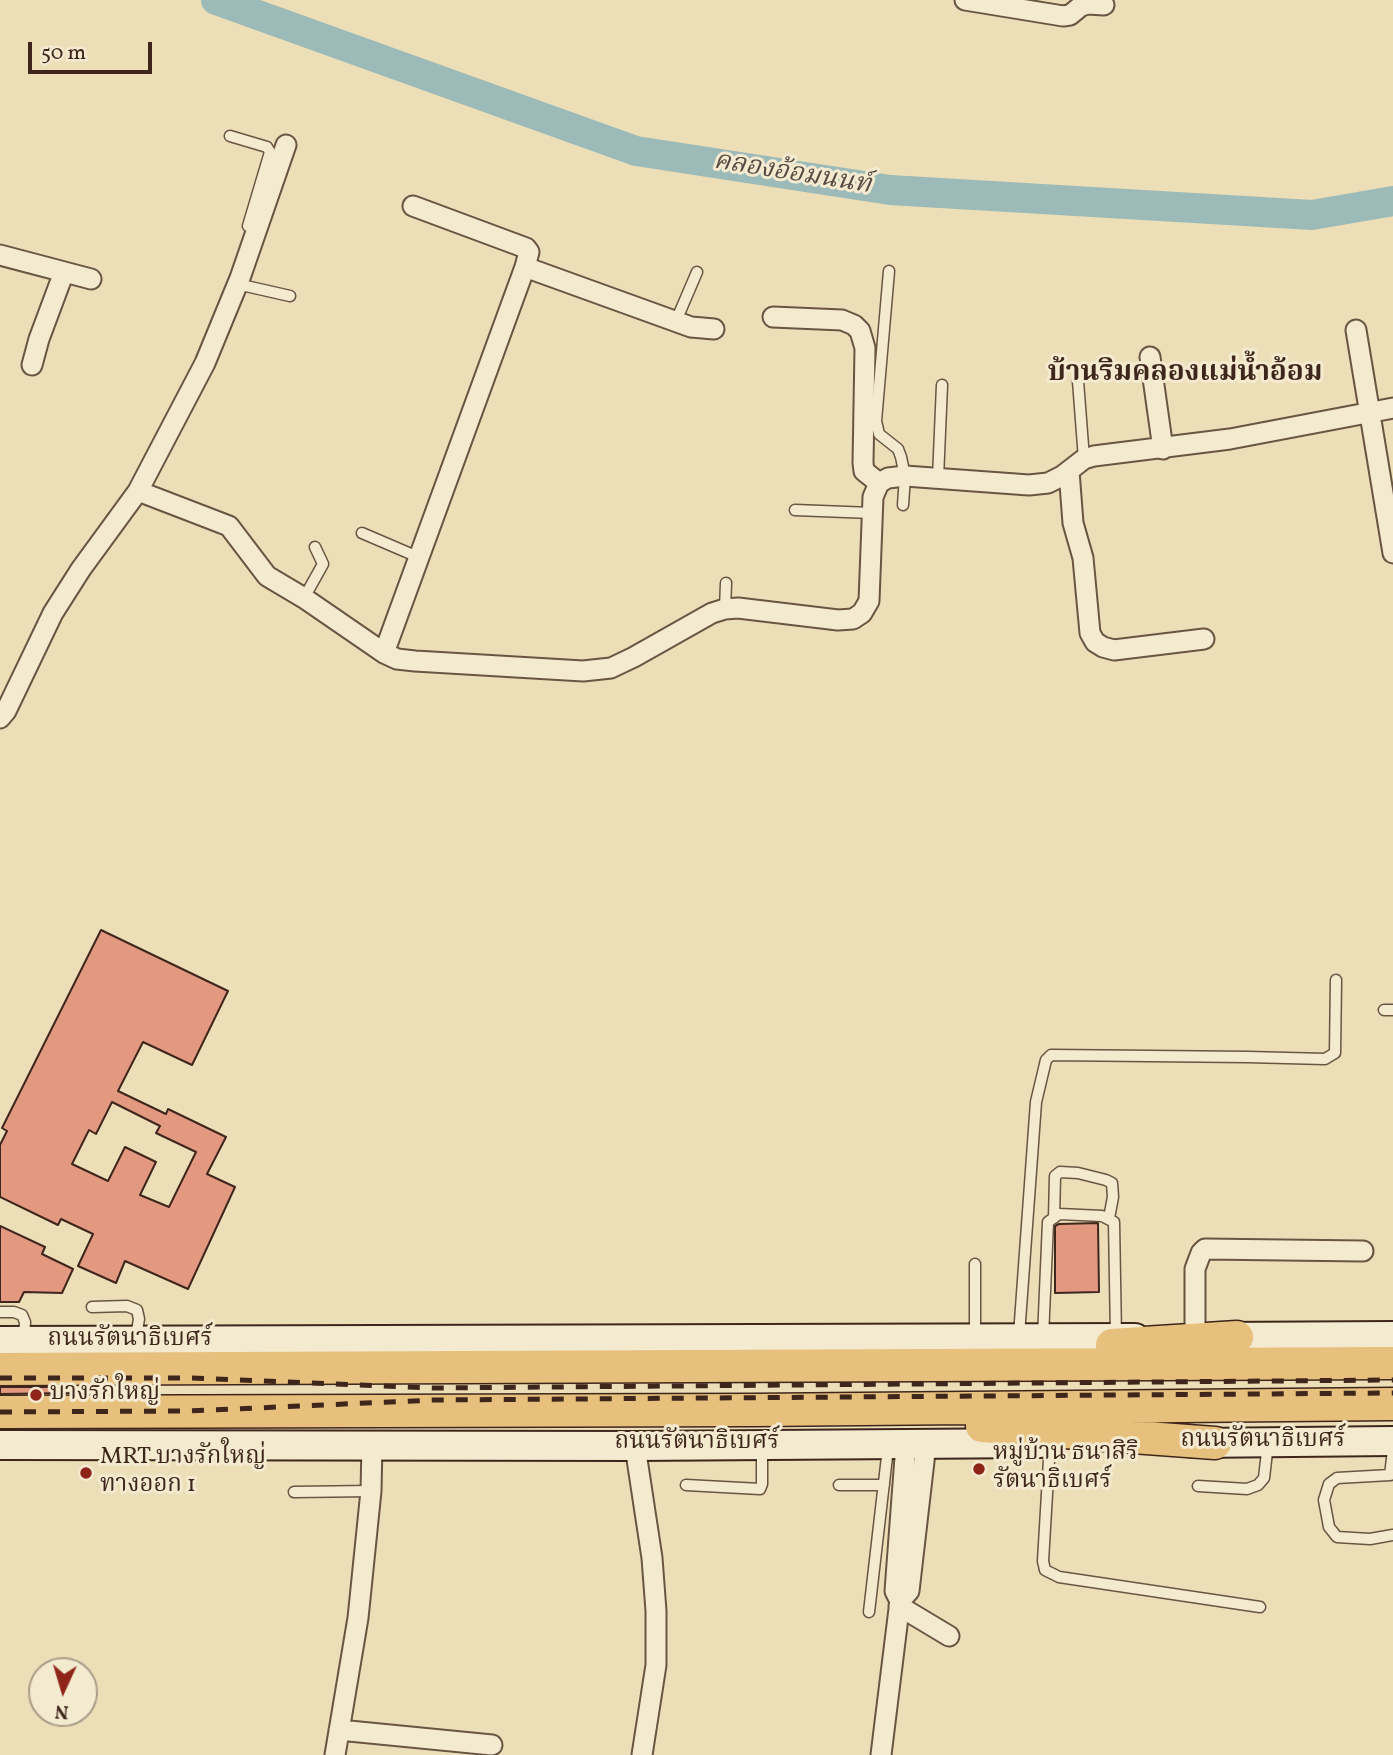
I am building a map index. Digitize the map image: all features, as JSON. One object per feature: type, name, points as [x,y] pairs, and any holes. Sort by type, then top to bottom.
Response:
[{"type":"main road","name":"ถนนรัตนาธิเบศร์","points":[[10,1357],[135,1341],[1393,1336]]},
{"type":"main road","points":[[755,1366],[1237,1337]]},
{"type":"main road","name":"ถนนรัตนาธิเบศร์","points":[[10,1357],[755,1366],[1393,1363]]},
{"type":"main road","name":"ถนนรัตนาธิเบศร์","points":[[10,1413],[1393,1404]]},
{"type":"main road","points":[[754,1410],[1214,1443]]},
{"type":"main road","name":"ถนนรัตนาธิเบศร์","points":[[0,1445],[635,1446],[1393,1441]]},
{"type":"street","points":[[965,0],[1063,16],[1070,15],[1080,6],[1104,5]]},
{"type":"street","points":[[0,718],[6,711],[53,614],[81,569],[138,491],[205,363],[239,281],[286,145]]},
{"type":"street","points":[[384,653],[529,252],[526,248],[414,206]]},
{"type":"street","points":[[0,255],[91,279]]},
{"type":"street","points":[[525,267],[691,327],[714,329]]},
{"type":"street","points":[[32,365],[64,272]]},
{"type":"street","points":[[773,317],[842,320],[860,331],[865,348],[864,471],[879,483]]},
{"type":"street","points":[[1356,330],[1393,553]]},
{"type":"street","points":[[1150,357],[1163,449]]},
{"type":"street","points":[[138,491],[229,526],[267,576],[397,659],[583,671],[611,668],[725,609],[738,608],[838,620],[853,619],[862,613],[869,601],[873,497],[879,483],[888,478],[905,476],[1029,485],[1048,483],[1076,465],[1109,454],[1163,449],[1393,408]]},
{"type":"street","points":[[1076,465],[1073,523],[1083,558],[1090,633],[1095,642],[1103,648],[1114,650],[1205,639]]},
{"type":"street","points":[[1195,1338],[1195,1269],[1200,1253],[1205,1249],[1363,1251]]},
{"type":"street","points":[[335,1755],[358,1618],[371,1491],[372,1444]]},
{"type":"street","points":[[881,1755],[900,1604],[909,1591],[907,1444]]},
{"type":"street","points":[[635,1446],[652,1558],[656,1611],[656,1665],[642,1755]]},
{"type":"street","points":[[900,1604],[949,1636]]},
{"type":"street","points":[[339,1730],[452,1748],[492,1745]]},
{"type":"lane","points":[[230,136],[267,147],[270,152],[241,249],[239,281],[290,296]]},
{"type":"lane","points":[[889,271],[876,421],[879,434],[898,449],[905,476],[903,505]]},
{"type":"lane","points":[[676,321],[697,272]]},
{"type":"lane","points":[[1076,465],[1078,382]]},
{"type":"lane","points":[[938,478],[942,385]]},
{"type":"lane","points":[[795,510],[872,513]]},
{"type":"lane","points":[[362,533],[418,556]]},
{"type":"lane","points":[[304,598],[323,564],[315,547]]},
{"type":"lane","points":[[725,609],[726,583]]},
{"type":"lane","points":[[1031,1338],[1036,1102],[1046,1060],[1051,1055],[1325,1059],[1335,1053],[1336,980]]},
{"type":"lane","points":[[1054,1218],[1055,1176],[1060,1172],[1078,1173],[1112,1183],[1113,1197],[1109,1218]]},
{"type":"lane","points":[[1031,1338],[1048,1222],[1059,1214],[1109,1218],[1114,1222],[1116,1338]]},
{"type":"lane","points":[[975,1264],[975,1338]]},
{"type":"lane","points":[[92,1307],[127,1306],[137,1310],[139,1319],[135,1341]]},
{"type":"lane","points":[[0,1312],[14,1311],[22,1315],[26,1322],[10,1357]]},
{"type":"lane","points":[[1049,1443],[1043,1560],[1045,1570],[1051,1574],[1260,1608]]},
{"type":"lane","points":[[1198,1486],[1247,1489],[1258,1485],[1264,1478],[1268,1443]]},
{"type":"lane","points":[[686,1485],[760,1489],[762,1444]]},
{"type":"lane","points":[[869,1612],[884,1485],[907,1444]]},
{"type":"lane","points":[[1393,1450],[1390,1475],[1337,1478],[1329,1484],[1324,1500],[1329,1527],[1337,1537],[1370,1539],[1393,1535]]},
{"type":"lane","points":[[839,1485],[884,1485]]},
{"type":"lane","points":[[294,1492],[371,1491]]},
{"type":"building","points":[[101,930],[228,991],[192,1065],[143,1042],[118,1091],[166,1114],[168,1109],[226,1137],[207,1174],[235,1187],[188,1289],[125,1261],[116,1283],[78,1266],[93,1234],[61,1219],[58,1225],[0,1197],[0,1145],[7,1131],[2,1128]],"holes":[[[112,1102],[160,1126],[156,1133],[196,1152],[169,1207],[140,1195],[156,1162],[125,1147],[108,1181],[72,1164],[89,1130],[96,1134]]]},
{"type":"building","points":[[1098,1223],[1099,1292],[1055,1293],[1055,1226]]},
{"type":"building","points":[[0,1226],[45,1247],[42,1254],[73,1269],[62,1293],[24,1292],[19,1302],[0,1302]]},
{"type":"building","points":[[0,1387],[72,1387],[72,1393],[0,1394]]},
{"type":"waterway","name":"คลองอ้อมนนท์","points":[[216,0],[636,151],[890,190],[1312,215],[1393,201]]},
{"type":"railway","points":[[0,1378],[192,1378],[434,1388],[1393,1380]]},
{"type":"railway","points":[[0,1412],[189,1411],[434,1400],[1393,1393]]},
{"type":"place","name":"บางรักใหญ่","points":[[36,1395]]},
{"type":"place","name":"หมู่บ้าน ธนาสิริ รัตนาธิเบศร์","points":[[979,1469]]},
{"type":"place","name":"MRT บางรักใหญ่ ทางออก 1","points":[[86,1473]]},
{"type":"district","name":"บ้านริมคลองแม่น้ำอ้อม","points":[[1185,375]]}]
